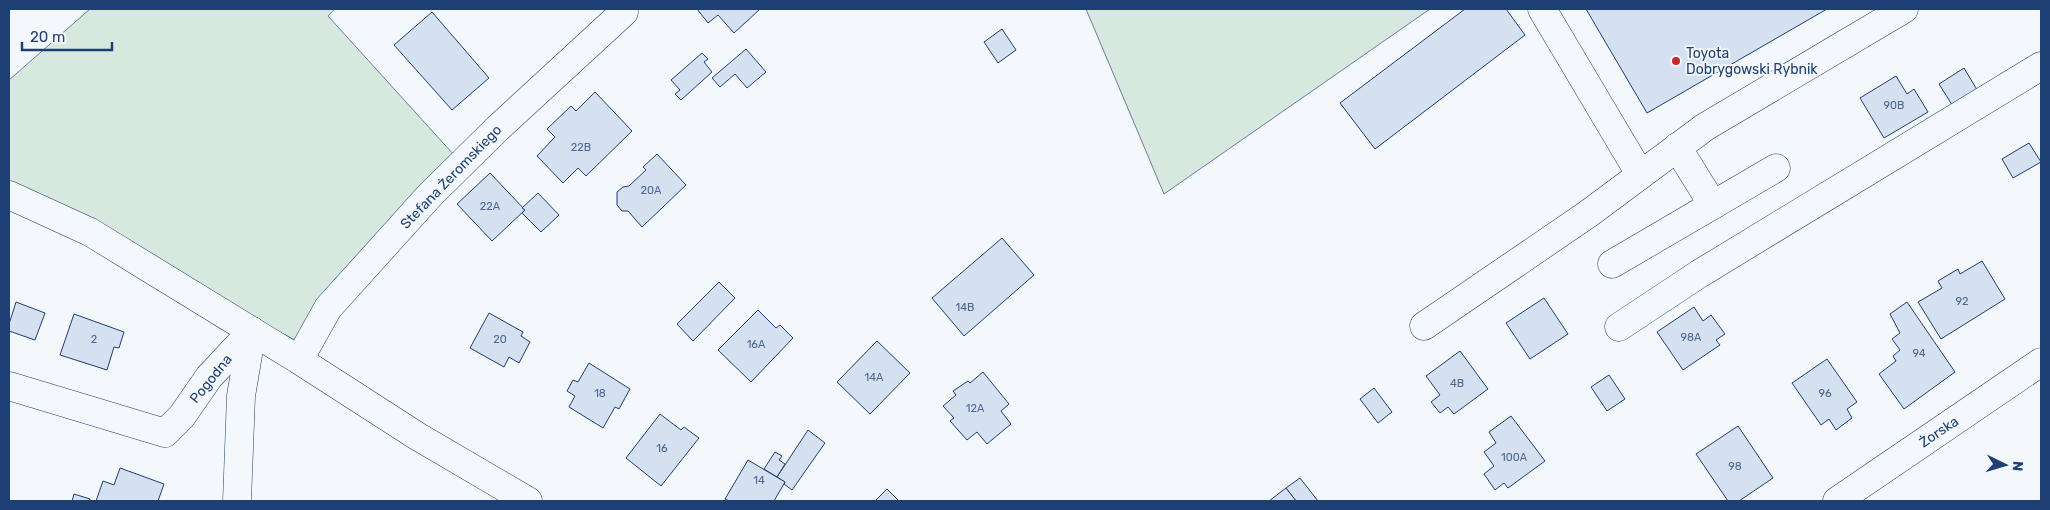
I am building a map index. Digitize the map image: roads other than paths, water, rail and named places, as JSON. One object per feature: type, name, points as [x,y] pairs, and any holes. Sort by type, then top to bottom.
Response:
[{"type":"street","points":[[1542,9],[1640,174]]},
{"type":"street","points":[[1424,326],[1588,214],[1705,127],[1904,9]]},
{"type":"street","name":"Stefana Żeromskiego","points":[[299,360],[328,308],[430,196],[498,128],[624,12]]},
{"type":"street","points":[[1619,327],[1699,274],[2041,66]]},
{"type":"street","points":[[1677,147],[1713,205]]},
{"type":"street","points":[[1612,264],[1776,168]]},
{"type":"street","points":[[9,195],[90,232],[299,360],[417,436],[528,501]]},
{"type":"street","name":"Pogodna","points":[[9,386],[165,433],[182,416],[209,377],[252,331]]},
{"type":"street","name":"Pogodna","points":[[237,501],[241,396],[252,331]]},
{"type":"street","name":"Żorska","points":[[1837,501],[2041,362]]},
{"type":"place","name":"Toyota Dobrygowski Rybnik","points":[[1676,61]]}]
